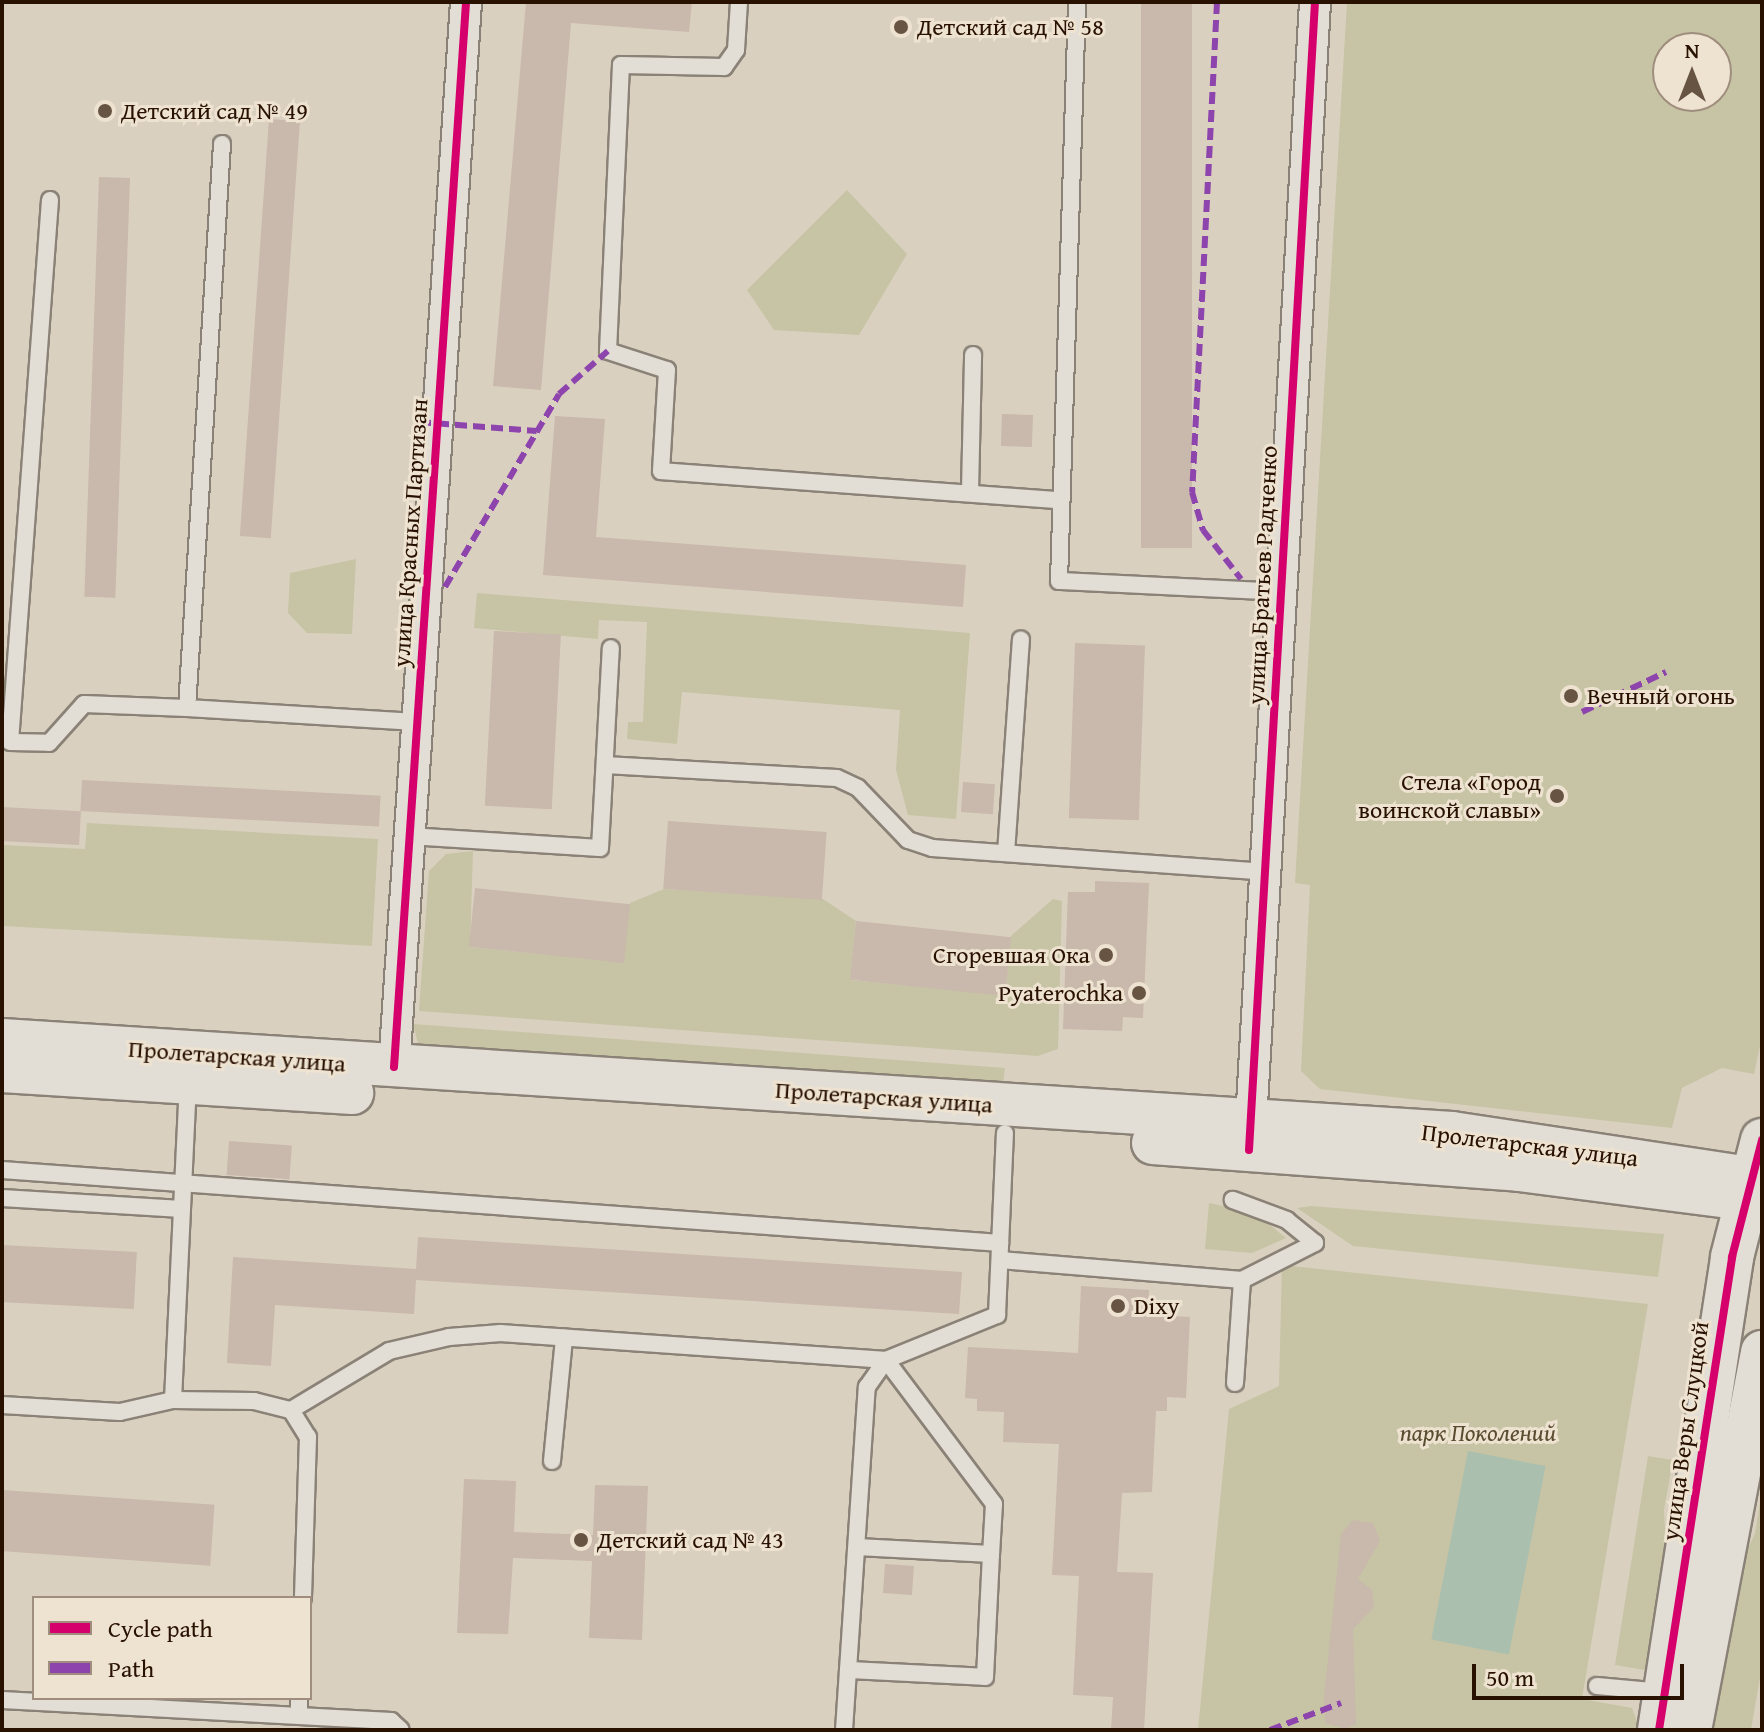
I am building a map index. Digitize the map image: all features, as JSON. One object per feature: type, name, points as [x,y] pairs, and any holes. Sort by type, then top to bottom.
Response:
[{"type":"main road","name":"Пролетарская улица","points":[[2,1040],[394,1067],[1250,1135],[1519,1170],[1757,1180]]},
{"type":"main road","name":"Пролетарская улица","points":[[2,1071],[1005,1133],[1250,1135]]},
{"type":"main road","name":"улица Веры Слуцкой","points":[[1663,1711],[1689,1510],[1757,1180]]},
{"type":"main road","points":[[1690,1730],[1762,1352]]},
{"type":"street","name":"улица Красных Партизан","points":[[394,1067],[466,2]]},
{"type":"street","name":"улица Братьев Радченко","points":[[1250,1135],[1315,2]]},
{"type":"lane","points":[[739,2],[736,50],[724,67],[621,65],[608,351],[667,370],[661,471],[970,491],[1058,500]]},
{"type":"lane","points":[[1077,2],[1058,500],[1059,581],[1281,592]]},
{"type":"lane","points":[[187,708],[222,144]]},
{"type":"lane","points":[[50,200],[6,742],[49,743],[84,704],[417,722]]},
{"type":"lane","points":[[970,491],[973,355]]},
{"type":"lane","points":[[1006,853],[1021,640]]},
{"type":"lane","points":[[409,836],[600,848],[611,648]]},
{"type":"lane","points":[[605,765],[837,778],[858,788],[908,840],[1006,853],[1265,872]]},
{"type":"lane","points":[[173,1400],[188,1083]]},
{"type":"lane","points":[[291,1410],[389,1351],[449,1337],[564,1338],[886,1360],[997,1315],[1005,1133]]},
{"type":"lane","points":[[2,1170],[1000,1251],[1242,1280],[1315,1243],[1287,1220],[1233,1200]]},
{"type":"lane","points":[[2,1198],[182,1209]]},
{"type":"lane","points":[[1235,1383],[1242,1280]]},
{"type":"lane","points":[[552,1461],[564,1338]]},
{"type":"lane","points":[[844,1730],[867,1387],[886,1360]]},
{"type":"lane","points":[[848,1670],[985,1677],[994,1504],[886,1360]]},
{"type":"lane","points":[[2,1405],[120,1412],[173,1400],[254,1401],[291,1410],[308,1437],[303,1596]]},
{"type":"lane","points":[[857,1547],[991,1554]]},
{"type":"lane","points":[[1597,1686],[1663,1711]]},
{"type":"lane","points":[[2,1700],[299,1706],[391,1721],[401,1730]]},
{"type":"green space","points":[[1347,2],[1762,2],[1762,1037],[1754,1074],[1722,1068],[1682,1088],[1672,1128],[1320,1089],[1301,1071],[1310,885],[1295,883]]},
{"type":"green space","points":[[847,190],[907,254],[859,335],[774,330],[747,290]]},
{"type":"green space","points":[[356,559],[352,634],[307,633],[288,613],[290,573]]},
{"type":"green space","points":[[477,593],[970,633],[956,819],[908,815],[896,770],[900,710],[682,692],[677,744],[627,739],[628,722],[643,722],[647,622],[599,620],[598,639],[474,628]]},
{"type":"green space","points":[[87,823],[378,839],[372,946],[2,926],[2,845],[85,849]]},
{"type":"green space","points":[[473,851],[470,947],[623,962],[630,903],[664,889],[823,899],[856,921],[850,980],[1005,995],[1011,936],[1053,899],[1062,901],[1058,1049],[1038,1056],[419,1011],[429,871],[446,854]]},
{"type":"green space","points":[[413,1024],[1005,1068],[1003,1085],[419,1047]]},
{"type":"green space","points":[[1209,1203],[1255,1213],[1286,1238],[1252,1253],[1205,1249]]},
{"type":"green space","points":[[1311,1206],[1664,1234],[1658,1277],[1353,1246],[1297,1208]]},
{"type":"green space","name":"парк Поколений","points":[[1282,1265],[1648,1304],[1582,1699],[1632,1708],[1640,1730],[1198,1730],[1229,1409],[1279,1386]]},
{"type":"green space","points":[[1648,1456],[1673,1460],[1664,1510],[1667,1564],[1650,1671],[1615,1665]]},
{"type":"green space","points":[[1762,1490],[1762,1666],[1751,1730],[1707,1730],[1732,1585],[1755,1533]]},
{"type":"shaded area","points":[[1468,1451],[1546,1466],[1509,1655],[1431,1639]]},
{"type":"building","points":[[526,2],[692,2],[689,32],[571,23],[541,390],[493,386]]},
{"type":"building","points":[[1141,2],[1192,2],[1192,548],[1141,548]]},
{"type":"building","points":[[269,119],[300,121],[271,538],[240,536]]},
{"type":"building","points":[[99,177],[130,178],[115,598],[84,597]]},
{"type":"building","points":[[1002,414],[1033,415],[1032,447],[1001,446]]},
{"type":"building","points":[[555,416],[605,419],[596,537],[966,565],[963,607],[543,575]]},
{"type":"building","points":[[494,631],[561,635],[552,809],[485,806]]},
{"type":"building","points":[[1075,643],[1145,645],[1139,820],[1069,818]]},
{"type":"building","points":[[82,780],[381,796],[379,827],[80,811]]},
{"type":"building","points":[[963,782],[995,784],[993,814],[961,812]]},
{"type":"building","points":[[2,807],[81,811],[79,845],[2,841]]},
{"type":"building","points":[[668,821],[827,832],[822,900],[663,889]]},
{"type":"building","name":"Сгоревшая Ока","points":[[1095,881],[1149,883],[1143,1018],[1123,1017],[1122,1031],[1063,1029],[1068,892],[1095,892]]},
{"type":"building","points":[[475,888],[630,904],[624,963],[469,947]]},
{"type":"building","points":[[856,921],[1011,937],[1005,996],[850,980]]},
{"type":"building","points":[[229,1141],[292,1145],[289,1179],[227,1175]]},
{"type":"building","points":[[418,1237],[962,1272],[959,1314],[416,1280],[414,1314],[275,1305],[271,1366],[227,1363],[233,1257],[416,1269]]},
{"type":"building","points":[[2,1245],[137,1252],[134,1309],[2,1302]]},
{"type":"building","points":[[1081,1286],[1149,1290],[1148,1315],[1190,1317],[1186,1398],[1167,1397],[1167,1411],[1156,1411],[1152,1492],[1122,1493],[1117,1572],[1153,1573],[1144,1730],[1111,1730],[1113,1697],[1073,1695],[1079,1576],[1052,1575],[1059,1444],[1003,1442],[1004,1412],[977,1411],[977,1399],[965,1398],[968,1347],[1078,1353]]},
{"type":"building","points":[[464,1479],[516,1481],[514,1532],[593,1535],[595,1485],[648,1486],[642,1640],[589,1638],[592,1561],[513,1558],[508,1634],[457,1633]]},
{"type":"building","points":[[2,1490],[214,1505],[210,1566],[2,1551]]},
{"type":"building","points":[[1353,1520],[1373,1523],[1380,1541],[1358,1579],[1372,1590],[1374,1607],[1353,1629],[1356,1724],[1346,1729],[1325,1723],[1324,1697],[1341,1534]]},
{"type":"building","points":[[885,1564],[914,1566],[912,1595],[883,1593]]},
{"type":"marked path","points":[[1217,2],[1192,492],[1203,530],[1241,579]]},
{"type":"marked path","points":[[445,587],[559,394],[608,351]]},
{"type":"marked path","points":[[419,422],[537,431]]},
{"type":"marked path","points":[[1582,712],[1666,672]]},
{"type":"marked path","points":[[1270,1730],[1341,1703]]},
{"type":"cycle path","points":[[394,1067],[466,2]]},
{"type":"cycle path","points":[[1249,1150],[1315,2]]},
{"type":"cycle path","points":[[1659,1730],[1732,1257],[1762,1140]]},
{"type":"place","name":"Детский сад № 58","points":[[901,27]]},
{"type":"place","name":"Детский сад № 49","points":[[105,111]]},
{"type":"place","name":"Вечный огонь","points":[[1571,696]]},
{"type":"place","name":"Стела «Город воинской славы»","points":[[1557,796]]},
{"type":"place","name":"Сгоревшая Ока","points":[[1106,955]]},
{"type":"place","name":"Pyaterochka","points":[[1139,993]]},
{"type":"place","name":"Dixy","points":[[1118,1306]]},
{"type":"place","name":"Детский сад № 43","points":[[581,1540]]}]
